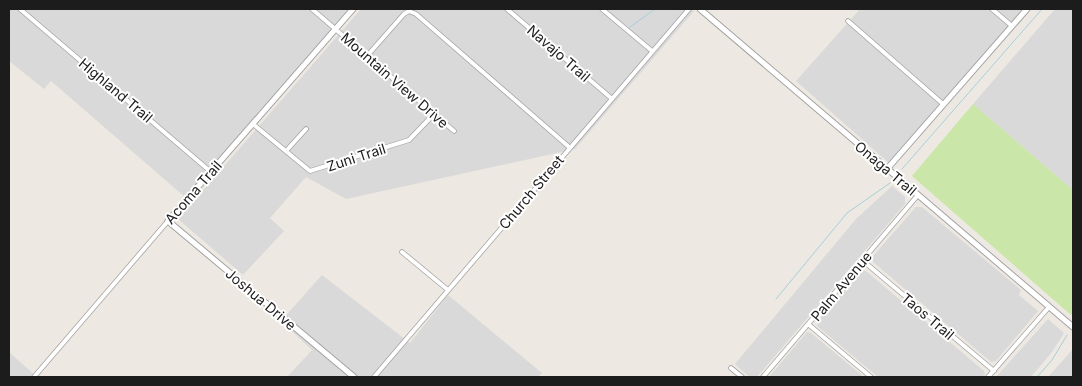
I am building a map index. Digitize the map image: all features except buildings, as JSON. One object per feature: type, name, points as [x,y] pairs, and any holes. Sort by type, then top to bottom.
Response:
[{"type":"street","name":"Mountain View Drive","points":[[312,9],[454,131]]},
{"type":"street","name":"Acoma Trail","points":[[34,377],[353,9]]},
{"type":"street","name":"Navajo Trail","points":[[507,9],[611,98]]},
{"type":"street","points":[[602,9],[652,51]]},
{"type":"street","name":"Church Street","points":[[374,377],[689,9]]},
{"type":"street","name":"Onaga Trail","points":[[700,9],[1073,327]]},
{"type":"street","points":[[992,9],[1012,26]]},
{"type":"street","points":[[887,169],[1027,9]]},
{"type":"street","name":"Highland Trail","points":[[23,10],[211,172]]},
{"type":"street","points":[[367,56],[404,14],[409,11],[416,14],[570,147]]},
{"type":"street","points":[[848,22],[943,104]]},
{"type":"street","name":"Zuni Trail","points":[[253,124],[310,171],[409,140],[434,114]]},
{"type":"street","points":[[286,152],[306,129]]},
{"type":"street","name":"Palm Avenue","points":[[764,377],[918,195]]},
{"type":"street","name":"Joshua Drive","points":[[168,221],[354,377]]},
{"type":"street","points":[[402,252],[448,290]]},
{"type":"street","name":"Taos Trail","points":[[862,260],[994,371]]},
{"type":"street","points":[[988,377],[1049,307]]},
{"type":"street","points":[[808,324],[870,377]]},
{"type":"street","points":[[731,368],[742,377]]},
{"type":"shaded area","points":[[9,9],[350,9],[186,198],[51,81],[44,89],[9,61]]},
{"type":"shaded area","points":[[361,9],[691,9],[694,11],[575,149],[346,199],[306,177],[270,218],[284,231],[243,275],[178,219]]},
{"type":"shaded area","points":[[860,9],[1023,9],[889,163],[796,81]]},
{"type":"shaded area","points":[[1055,9],[1073,9],[1073,190],[973,104]]},
{"type":"shaded area","points":[[892,186],[905,197],[905,204],[757,377],[749,377],[735,364],[856,219]]},
{"type":"shaded area","points":[[916,207],[922,207],[1021,290],[1019,295],[1038,311],[996,361],[991,362],[873,262],[873,256]]},
{"type":"shaded area","points":[[862,271],[866,271],[984,371],[985,375],[983,377],[878,377],[817,326],[819,320]]},
{"type":"shaded area","points":[[322,275],[410,343],[448,295],[542,373],[538,377],[287,377],[312,350],[281,321]]},
{"type":"shaded area","points":[[1048,319],[1064,333],[1052,352],[1031,377],[996,377]]},
{"type":"shaded area","points":[[807,332],[811,333],[864,377],[769,377]]},
{"type":"shaded area","points":[[1073,349],[1073,377],[1048,377]]},
{"type":"shaded area","points":[[9,352],[37,377],[9,377]]},
{"type":"green space","points":[[973,104],[1073,190],[1073,312],[1071,315],[912,176]]},
{"type":"waterway","points":[[630,27],[655,9]]},
{"type":"waterway","points":[[902,169],[1042,9]]},
{"type":"waterway","points":[[776,299],[847,213],[890,183]]},
{"type":"waterway","points":[[1037,377],[1052,360],[1067,335]]}]
